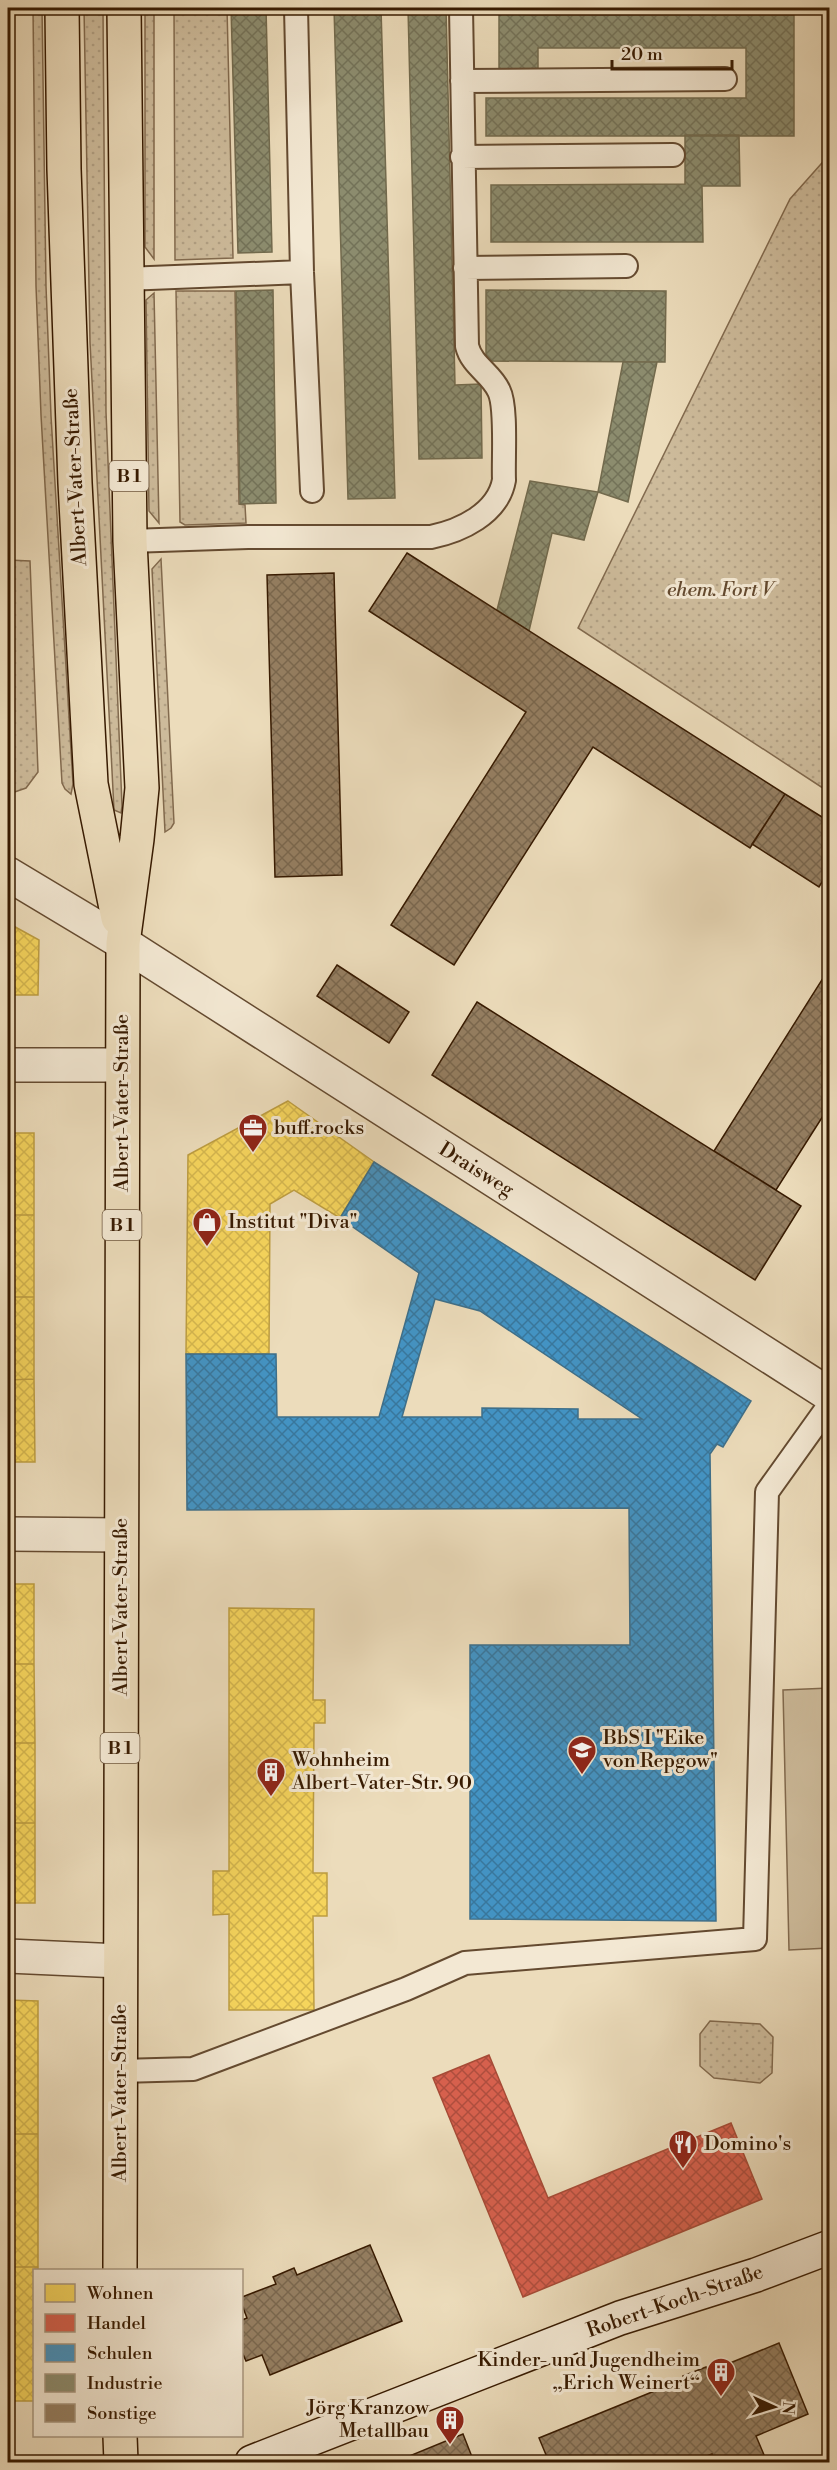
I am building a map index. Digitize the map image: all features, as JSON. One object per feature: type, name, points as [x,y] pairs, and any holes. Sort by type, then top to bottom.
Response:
[{"type":"main road","name":"Albert-Vater-Straße","points":[[62,8],[64,169],[75,471],[91,784],[123,943]]},
{"type":"main road","name":"Albert-Vater-Straße","points":[[120,2269],[123,943],[142,788],[130,541],[125,279],[124,8]]},
{"type":"main road","points":[[120,2437],[121,2463]]},
{"type":"street","name":"Draisweg","points":[[8,873],[123,943],[830,1395]]},
{"type":"street","points":[[8,1065],[122,1065]]},
{"type":"street","points":[[8,1534],[121,1535]]},
{"type":"street","points":[[8,1956],[120,1961]]},
{"type":"street","name":"Robert-Koch-Straße","points":[[252,2463],[620,2318],[756,2275],[830,2247]]},
{"type":"lane","points":[[296,8],[302,272],[312,491]]},
{"type":"lane","points":[[130,541],[248,537],[430,537],[459,529],[484,513],[493,503],[503,486],[502,400],[497,387],[469,354],[467,346],[461,8]]},
{"type":"lane","points":[[462,81],[725,79]]},
{"type":"lane","points":[[462,157],[673,155]]},
{"type":"lane","points":[[465,268],[626,266]]},
{"type":"lane","points":[[125,279],[302,272]]},
{"type":"lane","points":[[120,2071],[193,2069],[406,1989],[465,1963],[755,1939],[767,1492],[830,1404]]},
{"type":"green space","points":[[33,8],[42,8],[46,286],[51,416],[73,784],[71,794],[62,783],[41,415],[36,286]]},
{"type":"green space","points":[[84,8],[103,8],[106,412],[121,813],[114,810],[90,342]]},
{"type":"green space","points":[[145,8],[154,8],[154,259],[145,247]]},
{"type":"green space","points":[[174,8],[227,8],[233,258],[175,260]]},
{"type":"green space","name":"ehem. Fort V","points":[[829,155],[829,792],[578,628],[790,199]]},
{"type":"green space","points":[[176,291],[235,291],[239,504],[245,505],[246,523],[185,525],[180,522]]},
{"type":"green space","points":[[154,293],[159,523],[149,511],[146,300]]},
{"type":"green space","points":[[161,559],[174,823],[165,832],[152,569]]},
{"type":"green space","points":[[8,560],[30,561],[38,772],[26,788],[9,794]]},
{"type":"green space","points":[[829,1688],[829,1948],[789,1950],[783,1690]]},
{"type":"green space","points":[[710,2021],[760,2024],[773,2037],[772,2073],[760,2083],[714,2078],[700,2066],[700,2034]]},
{"type":"building: Wohnen","points":[[8,923],[39,940],[38,995],[8,995]]},
{"type":"building: Wohnen","points":[[288,1101],[374,1162],[340,1218],[294,1190],[270,1204],[269,1354],[186,1354],[188,1155]]},
{"type":"building: Wohnen","points":[[8,1133],[34,1133],[34,1215],[8,1215]]},
{"type":"building: Wohnen","points":[[8,1215],[34,1215],[34,1297],[8,1297]]},
{"type":"building: Wohnen","points":[[8,1297],[34,1297],[34,1379],[8,1380]]},
{"type":"building: Wohnen","points":[[34,1379],[35,1462],[8,1462],[8,1380]]},
{"type":"building: Wohnen","points":[[8,1584],[34,1584],[34,1664],[8,1664]]},
{"type":"building: Wohnen","name":"Wohnheim Albert-Vater-Str. 90","points":[[229,1608],[314,1609],[313,1700],[325,1700],[325,1723],[314,1723],[313,1873],[327,1873],[327,1916],[313,1916],[314,2010],[229,2010],[229,1914],[213,1915],[213,1871],[229,1871]]},
{"type":"building: Wohnen","points":[[8,1664],[34,1664],[35,1743],[8,1743]]},
{"type":"building: Wohnen","points":[[8,1743],[35,1743],[35,1823],[8,1823]]},
{"type":"building: Wohnen","points":[[8,1823],[35,1823],[35,1903],[8,1903]]},
{"type":"building: Wohnen","points":[[8,2000],[38,2001],[38,2134],[8,2134]]},
{"type":"building: Wohnen","points":[[8,2134],[38,2134],[38,2267],[8,2267]]},
{"type":"building: Wohnen","points":[[8,2267],[38,2267],[38,2269],[33,2269],[33,2401],[8,2401]]},
{"type":"building: Handel","name":"Domino's","points":[[489,2055],[548,2198],[731,2123],[762,2199],[523,2297],[433,2078]]},
{"type":"building: Schulen","points":[[374,1162],[751,1401],[723,1447],[717,1444],[710,1454],[716,1921],[470,1919],[470,1645],[630,1645],[629,1508],[187,1510],[186,1354],[276,1354],[277,1417],[379,1417],[419,1273],[340,1218]],"holes":[[[435,1299],[480,1311],[642,1419],[578,1419],[578,1409],[482,1408],[482,1417],[402,1417]]]},
{"type":"building: Industrie","points":[[231,8],[266,8],[272,252],[238,253]]},
{"type":"building: Industrie","points":[[334,8],[381,8],[395,498],[348,499]]},
{"type":"building: Industrie","points":[[408,8],[446,8],[455,385],[481,384],[482,458],[419,459]]},
{"type":"building: Industrie","points":[[499,8],[527,8],[526,15],[794,15],[794,136],[486,136],[486,98],[746,98],[746,48],[538,48],[538,71],[499,71]]},
{"type":"building: Industrie","points":[[685,135],[739,135],[740,186],[702,186],[703,242],[491,242],[491,185],[685,184]]},
{"type":"building: Industrie","points":[[273,290],[276,503],[240,504],[236,291]]},
{"type":"building: Industrie","points":[[486,290],[666,291],[665,362],[486,361]]},
{"type":"building: Industrie","points":[[623,362],[657,362],[628,502],[598,492]]},
{"type":"building: Industrie","points":[[530,481],[598,492],[584,540],[552,533],[529,631],[497,610]]},
{"type":"building: Sonstige","points":[[407,553],[785,794],[750,848],[593,747],[454,965],[391,925],[526,712],[369,611]]},
{"type":"building: Sonstige","points":[[334,573],[342,875],[275,877],[267,575]]},
{"type":"building: Sonstige","points":[[785,794],[830,822],[830,869],[819,887],[752,844]]},
{"type":"building: Sonstige","points":[[337,965],[409,1012],[389,1043],[317,996]]},
{"type":"building: Sonstige","points":[[830,967],[830,1105],[776,1190],[714,1151]]},
{"type":"building: Sonstige","points":[[477,1002],[801,1206],[755,1280],[432,1075]]},
{"type":"building: Sonstige","points":[[370,2245],[402,2321],[270,2375],[262,2355],[246,2361],[243,2354],[243,2320],[247,2318],[243,2308],[243,2297],[276,2284],[273,2277],[294,2268],[297,2275]]},
{"type":"building: Sonstige","name":"Kinder- und Jugendheim „Erich Weinert“","points":[[779,2343],[808,2414],[756,2436],[767,2462],[715,2462],[712,2454],[691,2462],[549,2462],[539,2438],[684,2379],[683,2376],[706,2367],[708,2372]]},
{"type":"building: Sonstige","name":"Jörg Kranzow Metallbau","points":[[463,2434],[474,2462],[404,2462],[402,2459]]},
{"type":"place","name":"buff.rocks","points":[[253,1154]]},
{"type":"place","name":"Institut \"Diva\"","points":[[207,1248]]},
{"type":"place","name":"BbS I \"Eike von Repgow\"","points":[[582,1776]]},
{"type":"place","name":"Wohnheim Albert-Vater-Str. 90","points":[[271,1798]]},
{"type":"place","name":"Domino's","points":[[683,2170]]},
{"type":"place","name":"Kinder- und Jugendheim „Erich Weinert“","points":[[721,2398]]},
{"type":"place","name":"Jörg Kranzow Metallbau","points":[[450,2446]]}]
